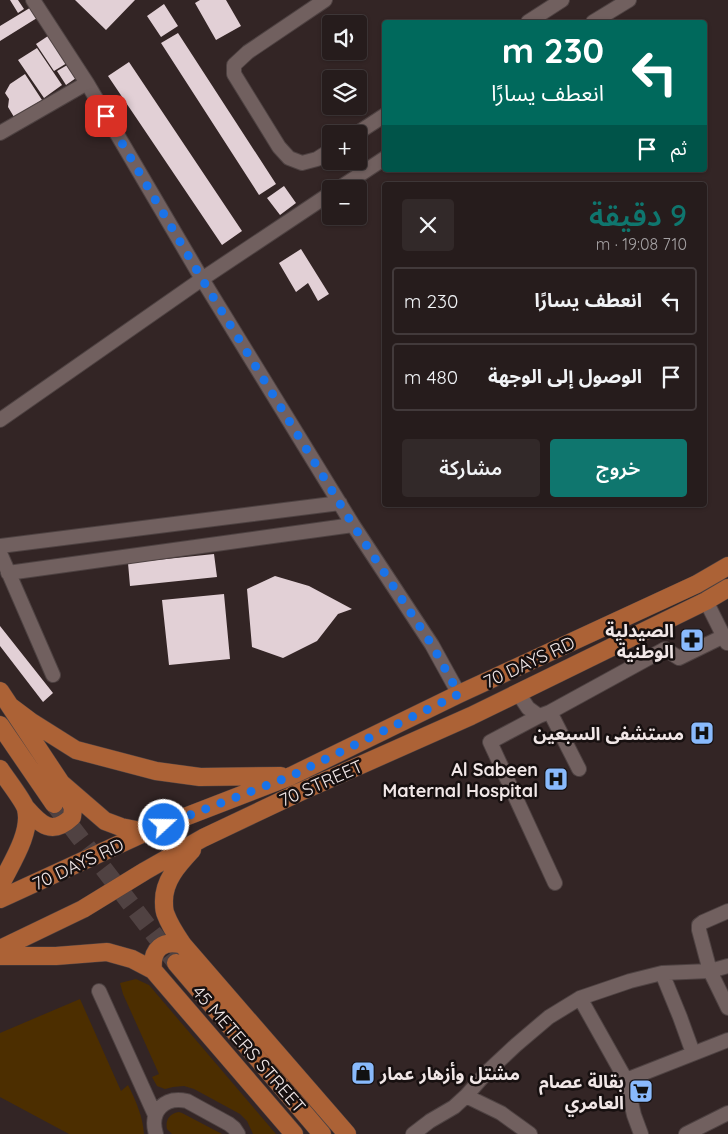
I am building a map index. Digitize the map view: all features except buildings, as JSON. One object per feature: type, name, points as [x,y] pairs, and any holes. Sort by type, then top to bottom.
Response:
[{"type":"main road","name":"70 DAYS RD","points":[[0,900],[146,832],[291,776],[459,694],[697,584],[728,566]]},
{"type":"main road","name":"70 STREET","points":[[0,949],[83,909],[203,838],[300,792],[471,716],[706,601],[728,588]]},
{"type":"main road","points":[[0,691],[62,783],[72,808],[72,817],[65,824],[55,827],[46,826],[37,821],[0,769]]},
{"type":"main road","points":[[10,706],[76,750],[156,771],[200,777],[291,776]]},
{"type":"main road","points":[[0,725],[50,807],[0,743]]},
{"type":"main road","points":[[62,783],[105,821],[121,827],[146,832]]},
{"type":"main road","points":[[0,886],[20,847],[26,828],[26,808]]},
{"type":"main road","points":[[203,838],[180,863],[169,880],[164,896],[164,913],[183,946],[347,1134]]},
{"type":"main road","points":[[183,946],[174,942],[164,944],[156,950],[152,960],[166,967],[294,1134]]},
{"type":"main road","points":[[0,956],[56,956],[107,952],[166,967]]},
{"type":"main road","name":"45 METERS STREET","points":[[166,967],[312,1134]]},
{"type":"main road","name":"45 METERS STREET","points":[[166,967],[322,1134]]},
{"type":"street","points":[[33,0],[87,83],[202,279],[353,525],[432,645],[459,694]]},
{"type":"street","points":[[322,156],[317,159],[302,162],[289,158],[279,147],[234,74],[234,65],[248,52],[325,0]]},
{"type":"street","points":[[531,20],[562,0]]},
{"type":"street","points":[[596,20],[628,0]]},
{"type":"street","points":[[0,133],[87,83]]},
{"type":"street","points":[[367,127],[382,117]]},
{"type":"street","points":[[352,180],[382,160]]},
{"type":"street","points":[[0,420],[202,279],[322,199]]},
{"type":"street","points":[[0,546],[340,502]]},
{"type":"street","points":[[8,572],[353,525]]},
{"type":"street","points":[[0,553],[53,676]]},
{"type":"street","points":[[555,883],[490,742],[665,649],[679,658],[726,640],[706,601]]},
{"type":"street","points":[[518,693],[528,708],[545,714],[579,768]]},
{"type":"street","points":[[728,911],[699,925],[710,971],[728,1008]]},
{"type":"street","points":[[413,1134],[430,1121],[454,1107],[486,1072],[516,1045],[549,1017],[580,998],[630,981],[662,973],[710,971],[728,966]]},
{"type":"street","points":[[662,973],[693,1054]]},
{"type":"street","points":[[99,991],[155,1115]]},
{"type":"street","points":[[580,998],[626,1080],[634,1115],[641,1134]]},
{"type":"street","points":[[626,1080],[728,1040]]},
{"type":"street","points":[[466,1096],[501,1112],[530,1134]]},
{"type":"street","points":[[156,1134],[154,1128],[155,1115],[158,1110],[168,1102],[180,1100],[186,1101],[229,1124],[238,1134]]},
{"type":"street","points":[[686,1134],[728,1112]]},
{"type":"shaded area","points":[[136,979],[149,985],[276,1134],[253,1134],[247,1121],[240,1114],[194,1089],[184,1086],[165,1089],[157,1086],[152,1077],[159,1074],[123,994],[120,983]]},
{"type":"shaded area","points":[[80,999],[121,1091],[128,1085],[131,1091],[141,1115],[144,1134],[69,1134],[0,1097],[0,1033]]},
{"type":"shaded area","points":[[179,1112],[222,1134],[172,1134],[167,1129],[168,1120],[171,1115]]},
{"type":"tunnel","points":[[54,804],[176,963]]},
{"type":"place","name":"الصيدلية الوطنية","points":[[692,640]]},
{"type":"place","name":"مستشفى السبعين","points":[[702,733]]},
{"type":"place","name":"Al Sabeen Maternal Hospital","points":[[556,779]]},
{"type":"place","name":"مشتل وأزهار عمار","points":[[363,1073]]},
{"type":"place","name":"بقالة عصام العامري","points":[[641,1091]]},
{"type":"route","points":[[106,116],[202,279],[353,525],[432,645],[459,694],[291,776],[164,825]]}]
